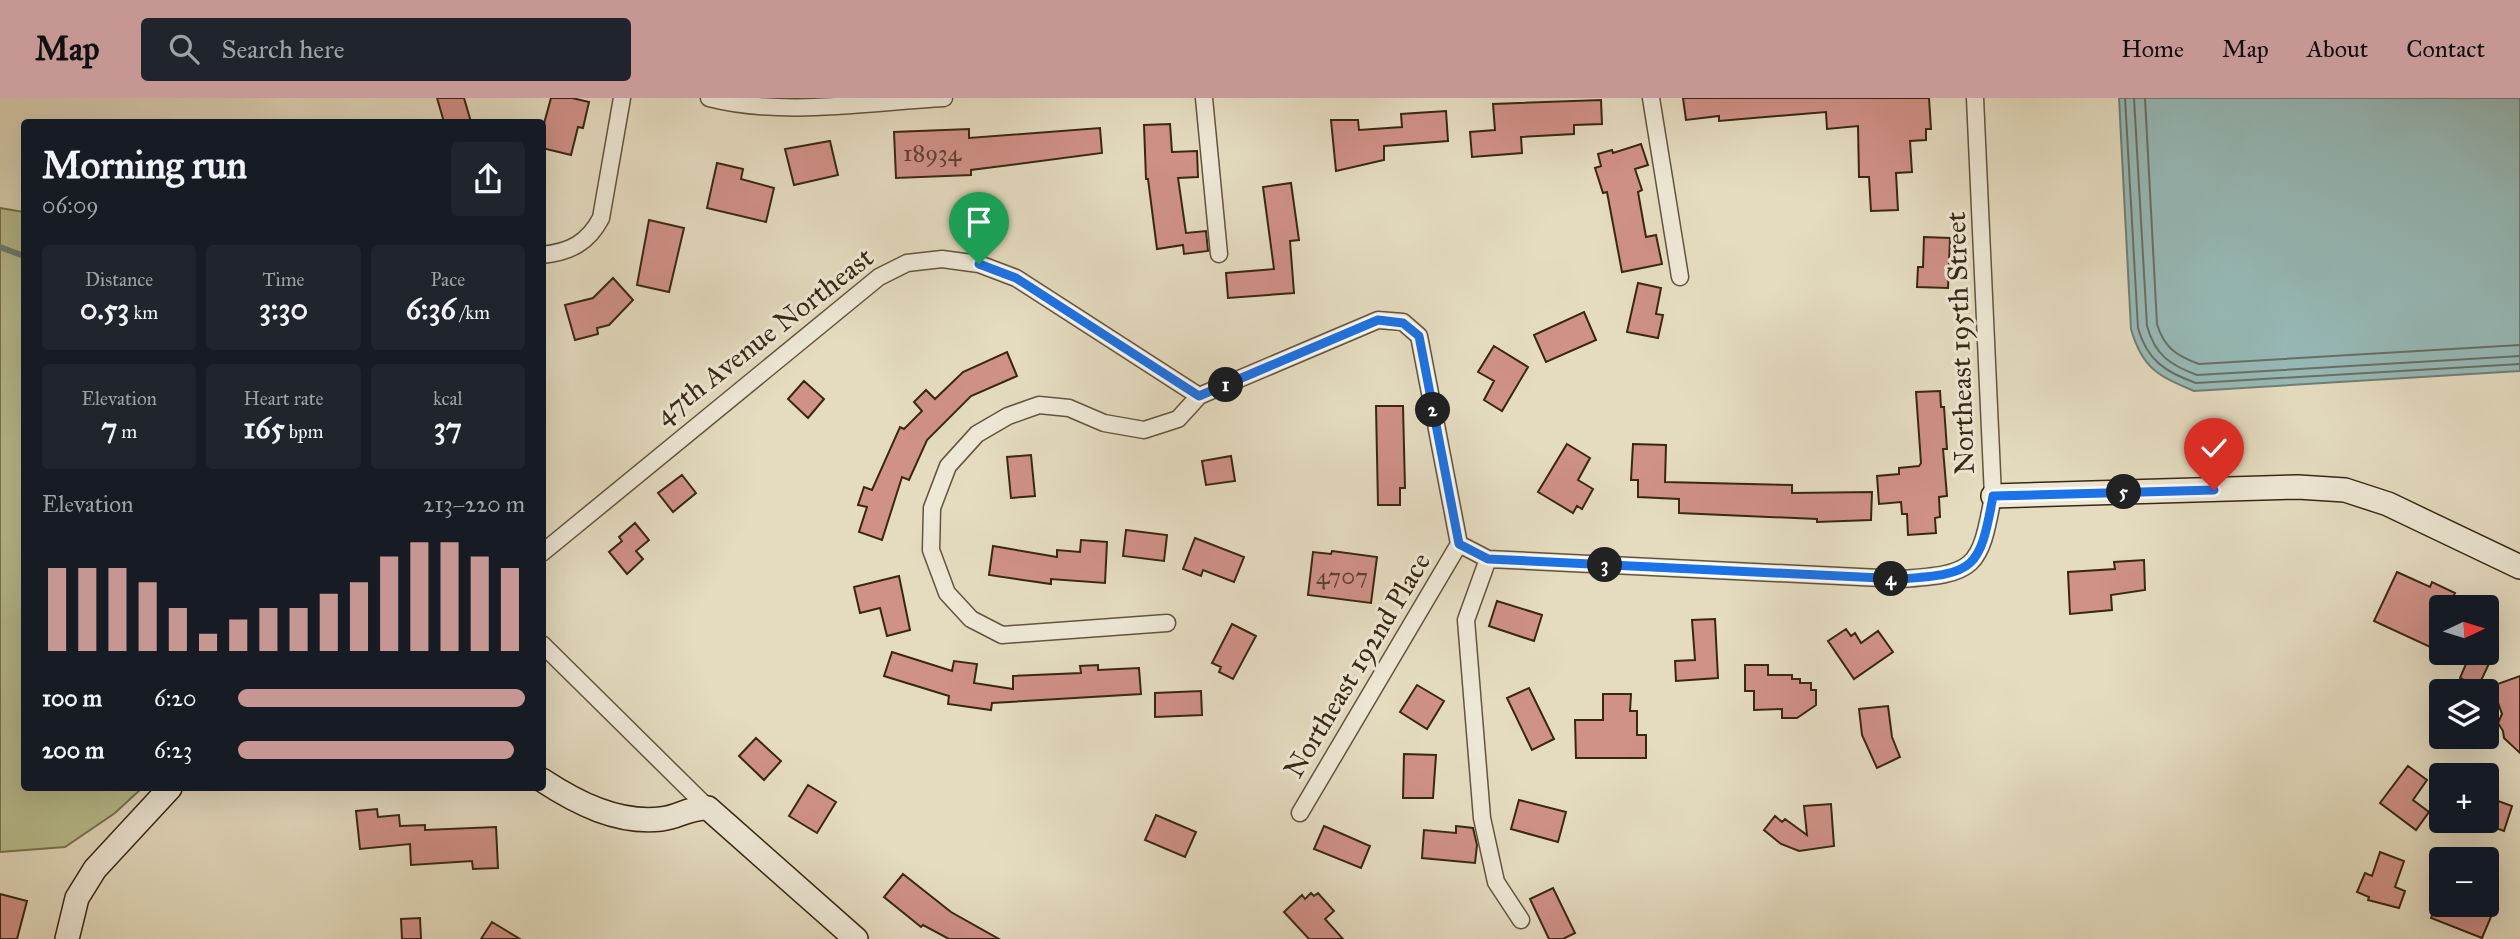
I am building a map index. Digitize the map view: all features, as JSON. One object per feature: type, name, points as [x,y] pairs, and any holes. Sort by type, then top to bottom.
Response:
[{"type":"street","points":[[546,254],[577,247],[592,234],[601,218],[622,98]]},
{"type":"street","points":[[709,98],[731,104],[779,107],[944,98]]},
{"type":"street","points":[[1204,98],[1219,254]]},
{"type":"street","points":[[1651,98],[1680,277]]},
{"type":"street","name":"Northeast 195th Street","points":[[1488,559],[1901,579],[1957,573],[1972,561],[1984,543],[1993,496],[1975,98]]},
{"type":"street","name":"47th Avenue Northeast","points":[[546,550],[879,277],[907,263],[942,259],[979,264],[1016,278],[1199,396]]},
{"type":"street","points":[[1167,623],[1002,635],[971,619],[947,593],[931,550],[932,508],[948,466],[977,434],[1008,415],[1039,405],[1069,408],[1104,423],[1143,430],[1178,419],[1199,396],[1378,320],[1403,323],[1419,336],[1459,544],[1488,559],[1466,620],[1482,818],[1496,882],[1521,920]]},
{"type":"street","points":[[1993,496],[2298,487],[2345,490],[2388,504],[2520,567]]},
{"type":"street","name":"Northeast 192nd Place","points":[[1300,813],[1459,544]]},
{"type":"street","points":[[546,648],[708,808],[856,939]]},
{"type":"street","points":[[546,782],[603,812],[638,820],[662,819],[692,808],[708,808]]},
{"type":"street","points":[[66,939],[77,898],[95,869],[167,791]]},
{"type":"green space","points":[[0,208],[21,212],[21,791],[139,791],[115,813],[65,847],[0,852]]},
{"type":"water","points":[[2119,98],[2520,98],[2520,371],[2194,391],[2161,375],[2140,353],[2131,329]]},
{"type":"building","points":[[437,98],[464,98],[470,119],[443,119]]},
{"type":"building","points":[[551,98],[572,98],[589,102],[583,128],[578,127],[571,155],[546,149],[545,119]]},
{"type":"building","points":[[1683,98],[1929,98],[1931,129],[1926,129],[1926,140],[1910,141],[1912,172],[1896,173],[1898,210],[1871,211],[1869,177],[1859,177],[1858,126],[1827,129],[1826,112],[1719,121],[1719,116],[1686,120]]},
{"type":"building","points":[[1601,100],[1602,124],[1574,125],[1574,134],[1521,137],[1522,153],[1472,157],[1470,132],[1495,130],[1493,104]]},
{"type":"building","points":[[1446,111],[1448,141],[1384,146],[1384,160],[1336,171],[1331,120],[1358,120],[1359,130],[1402,127],[1401,114]]},
{"type":"building","points":[[1170,124],[1172,152],[1197,151],[1198,177],[1178,178],[1186,233],[1206,231],[1208,251],[1184,254],[1183,245],[1157,249],[1146,179],[1144,125]]},
{"type":"building","points":[[1100,128],[1102,153],[971,170],[971,175],[896,178],[894,132],[969,129],[969,138]]},
{"type":"building","points":[[830,141],[838,175],[794,185],[785,149]]},
{"type":"building","points":[[1641,144],[1648,165],[1635,169],[1642,190],[1638,192],[1646,237],[1656,235],[1662,264],[1622,272],[1607,192],[1603,193],[1595,168],[1601,166],[1598,154],[1612,150],[1613,153]]},
{"type":"building","points":[[717,163],[743,169],[741,179],[774,188],[766,222],[707,208]]},
{"type":"building","points":[[1291,183],[1299,240],[1290,241],[1294,293],[1228,298],[1226,273],[1274,269],[1263,187]]},
{"type":"building","points":[[649,220],[684,228],[669,292],[637,285]]},
{"type":"building","points":[[1924,237],[1950,238],[1948,288],[1917,287],[1918,267],[1923,267]]},
{"type":"building","points":[[613,278],[633,300],[609,325],[597,328],[598,334],[575,340],[565,305],[593,298]]},
{"type":"building","points":[[1638,283],[1661,288],[1656,314],[1663,315],[1658,338],[1627,332]]},
{"type":"building","points":[[1584,312],[1596,340],[1546,362],[1534,335]]},
{"type":"building","points":[[1494,346],[1528,367],[1502,411],[1484,400],[1494,381],[1478,372]]},
{"type":"building","points":[[1007,352],[1017,376],[971,396],[927,440],[909,480],[902,477],[882,540],[859,532],[867,507],[858,505],[864,487],[872,490],[900,427],[904,429],[922,411],[914,402],[926,390],[935,399],[963,372]]},
{"type":"building","points":[[804,381],[824,399],[808,418],[788,399]]},
{"type":"building","points":[[1940,391],[1947,449],[1943,449],[1947,496],[1939,497],[1940,517],[1935,518],[1936,533],[1908,535],[1907,514],[1902,514],[1901,502],[1879,504],[1877,476],[1899,474],[1899,468],[1919,466],[1921,463],[1916,392]]},
{"type":"building","points":[[1376,406],[1403,406],[1405,488],[1400,488],[1400,505],[1378,505]]},
{"type":"building","points":[[1567,444],[1590,458],[1578,480],[1593,489],[1582,509],[1577,506],[1573,513],[1538,492]]},
{"type":"building","points":[[1633,444],[1666,445],[1665,482],[1792,485],[1792,493],[1872,492],[1871,520],[1817,522],[1817,519],[1679,513],[1679,499],[1638,497],[1638,480],[1631,480]]},
{"type":"building","points":[[1031,455],[1035,496],[1011,498],[1007,457]]},
{"type":"building","points":[[1231,456],[1235,481],[1206,485],[1202,461]]},
{"type":"building","points":[[682,475],[696,493],[673,512],[658,493]]},
{"type":"building","points":[[635,523],[649,540],[636,551],[643,559],[627,574],[609,552],[622,541],[619,537]]},
{"type":"building","points":[[1126,530],[1167,535],[1164,561],[1123,556]]},
{"type":"building","points":[[1195,538],[1244,557],[1234,582],[1203,570],[1201,576],[1183,569]]},
{"type":"building","points":[[1081,540],[1107,542],[1105,583],[1051,579],[1051,584],[989,575],[993,546],[1057,557],[1057,550],[1080,552]]},
{"type":"building","points":[[1332,551],[1377,557],[1371,603],[1308,595],[1313,552],[1331,554]]},
{"type":"building","points":[[2144,560],[2145,590],[2111,595],[2112,610],[2070,614],[2068,572],[2115,569],[2114,562]]},
{"type":"building","points":[[2397,572],[2430,587],[2432,582],[2455,593],[2429,595],[2429,646],[2374,621]]},
{"type":"building","points":[[899,576],[910,630],[887,636],[880,608],[860,613],[854,587]]},
{"type":"building","points":[[1497,601],[1542,615],[1534,641],[1489,626]]},
{"type":"building","points":[[1715,619],[1718,678],[1676,681],[1675,661],[1695,660],[1692,620]]},
{"type":"building","points":[[1232,624],[1256,636],[1233,679],[1219,672],[1221,667],[1212,663]]},
{"type":"building","points":[[1846,629],[1851,636],[1855,633],[1861,643],[1878,631],[1893,652],[1854,679],[1828,641]]},
{"type":"building","points":[[892,652],[952,671],[954,661],[977,664],[974,683],[1013,689],[1013,676],[1081,673],[1080,666],[1098,665],[1098,670],[1139,668],[1141,694],[992,703],[991,710],[948,704],[949,696],[884,676]]},
{"type":"building","points":[[1745,665],[1768,665],[1768,675],[1792,675],[1792,679],[1800,679],[1800,683],[1811,683],[1811,690],[1816,690],[1816,705],[1797,718],[1782,718],[1782,709],[1754,710],[1754,691],[1745,691]]},
{"type":"building","points":[[2466,665],[2488,665],[2482,679],[2460,678]]},
{"type":"building","points":[[2520,676],[2520,753],[2504,738],[2499,725],[2502,714],[2499,706],[2499,684]]},
{"type":"building","points":[[1417,685],[1444,701],[1427,729],[1400,712]]},
{"type":"building","points":[[1529,688],[1554,739],[1532,750],[1507,698]]},
{"type":"building","points":[[1201,691],[1202,715],[1155,717],[1155,693]]},
{"type":"building","points":[[1603,694],[1631,694],[1630,711],[1637,711],[1637,735],[1646,735],[1646,758],[1576,758],[1575,720],[1603,720]]},
{"type":"building","points":[[1888,706],[1892,737],[1900,757],[1877,768],[1862,735],[1859,709]]},
{"type":"building","points":[[756,738],[781,761],[764,780],[739,756]]},
{"type":"building","points":[[1404,754],[1436,755],[1433,798],[1403,798]]},
{"type":"building","points":[[2408,766],[2427,780],[2413,800],[2429,812],[2416,830],[2380,803]]},
{"type":"building","points":[[808,785],[836,802],[817,833],[789,816]]},
{"type":"building","points":[[1519,800],[1566,812],[1558,842],[1511,829]]},
{"type":"building","points":[[2499,801],[2512,806],[2504,831],[2499,829]]},
{"type":"building","points":[[1831,804],[1834,846],[1799,851],[1781,844],[1764,830],[1775,816],[1782,822],[1785,819],[1807,835],[1804,806]]},
{"type":"building","points":[[377,809],[378,817],[399,815],[400,826],[425,825],[425,830],[496,827],[498,868],[473,869],[472,861],[411,865],[410,844],[360,849],[356,811]]},
{"type":"building","points":[[1156,815],[1196,832],[1185,857],[1145,840]]},
{"type":"building","points":[[1324,826],[1370,846],[1361,868],[1314,849]]},
{"type":"building","points":[[1456,826],[1473,828],[1477,845],[1475,863],[1422,858],[1424,830],[1456,833]]},
{"type":"building","points":[[2380,852],[2404,861],[2395,887],[2405,891],[2399,908],[2368,900],[2369,897],[2357,892],[2365,873],[2372,876]]},
{"type":"building","points":[[903,874],[951,912],[999,939],[949,939],[923,925],[921,927],[884,897]]},
{"type":"building","points":[[1553,888],[1575,933],[1563,939],[1549,939],[1530,899]]},
{"type":"building","points":[[1311,893],[1314,896],[1318,893],[1334,911],[1325,919],[1343,939],[1309,939],[1284,912],[1302,895],[1305,899]]},
{"type":"building","points":[[0,894],[27,901],[17,939],[0,939]]},
{"type":"building","points":[[2431,917],[2491,917],[2482,938]]},
{"type":"building","points":[[420,918],[421,939],[402,939],[401,919]]},
{"type":"building","points":[[492,922],[520,939],[481,939]]},
{"type":"waterway","points":[[0,247],[21,255]]},
{"type":"route","points":[[979,264],[1016,278],[1199,396],[1378,320],[1403,323],[1419,336],[1459,544],[1488,559],[1901,579],[1933,577],[1957,573],[1972,561],[1984,543],[1993,496],[2214,490]]}]
